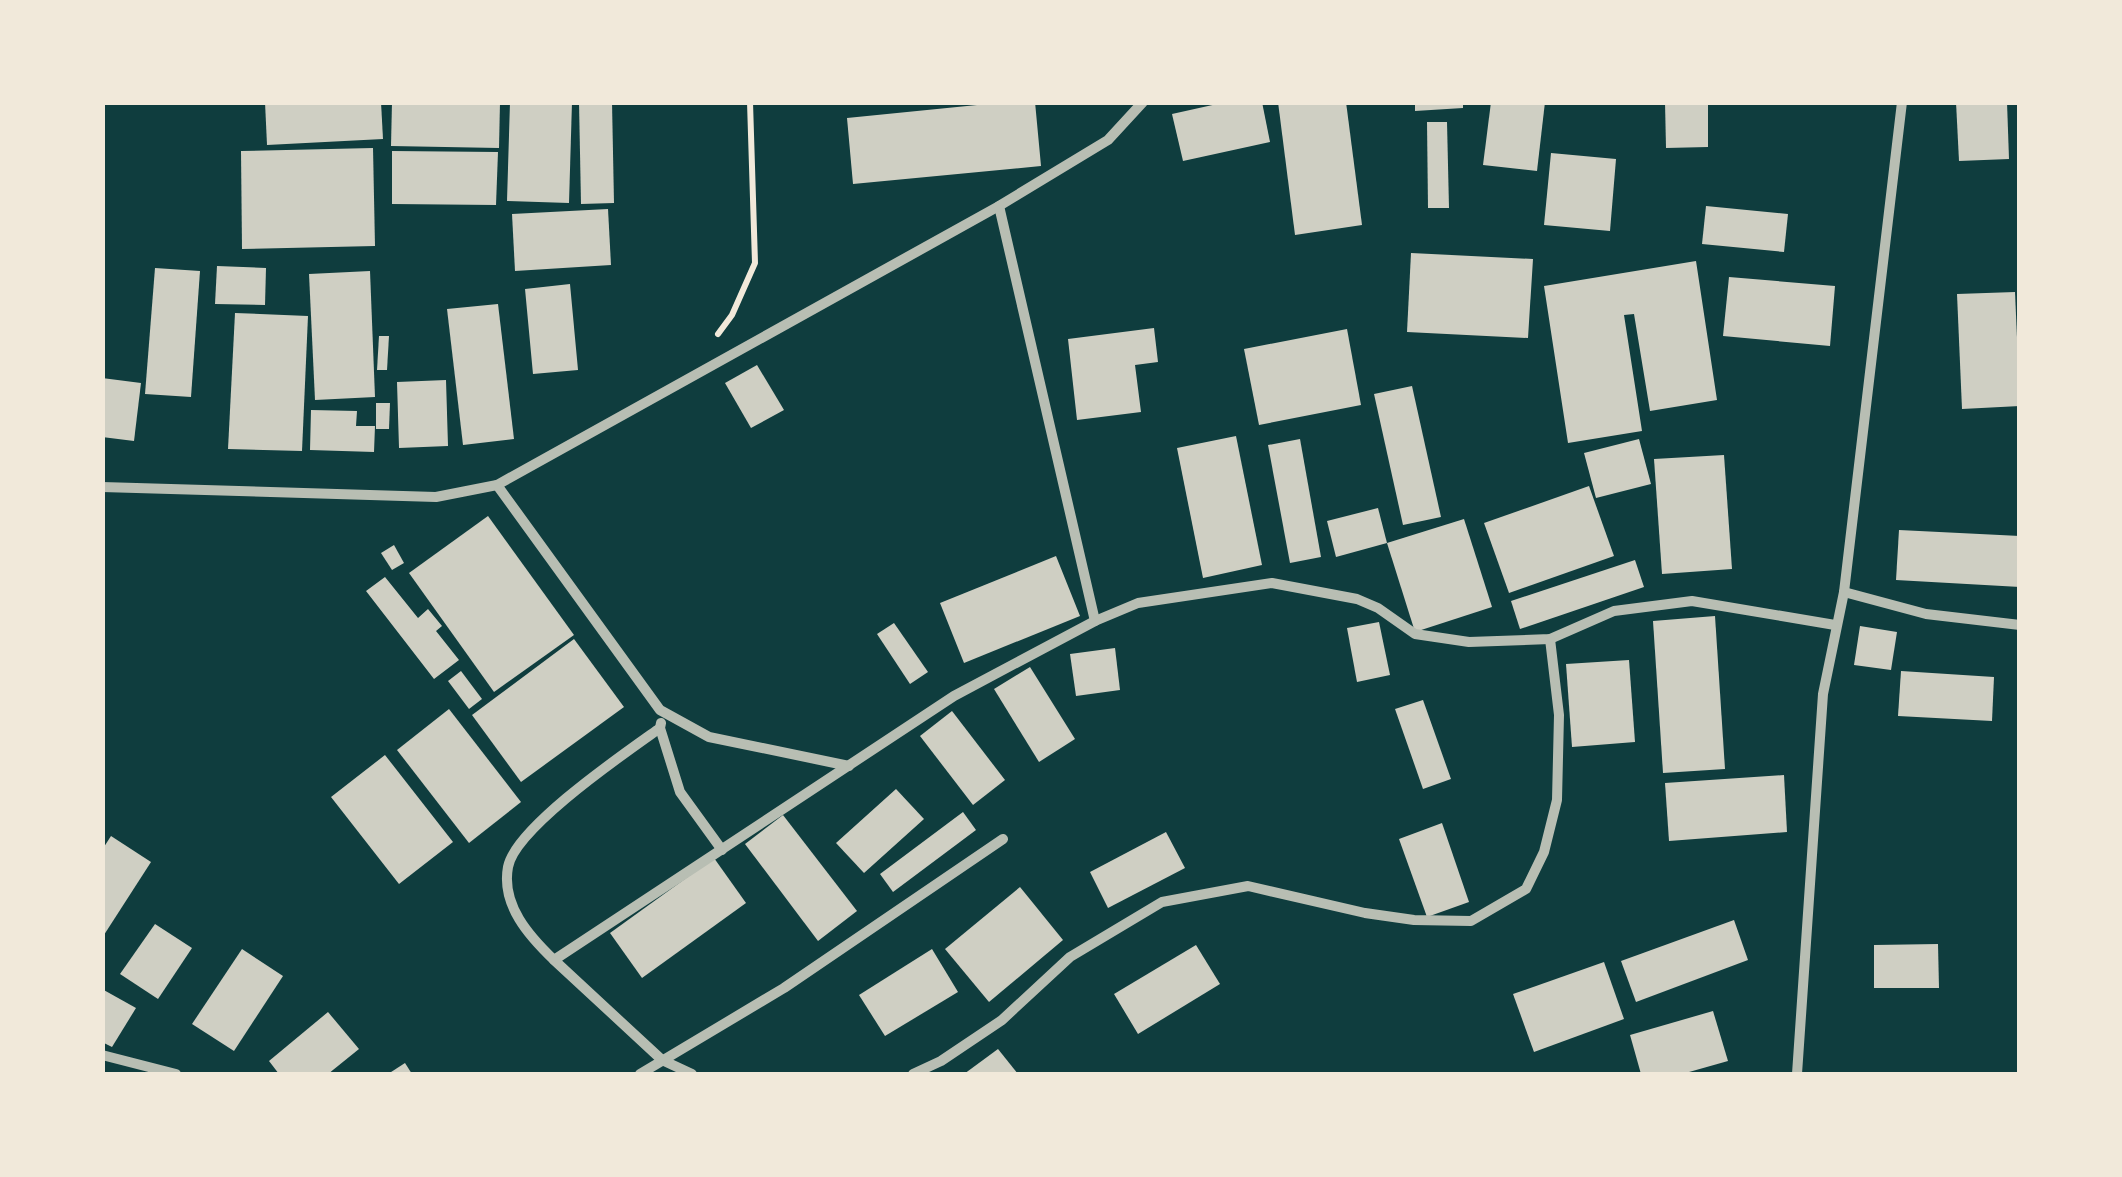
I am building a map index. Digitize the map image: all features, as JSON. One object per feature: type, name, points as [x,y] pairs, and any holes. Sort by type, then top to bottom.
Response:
[{"type":"street","points":[[102,486],[436,497],[496,485],[999,206],[1108,140],[1143,102]]},
{"type":"street","points":[[1798,1074],[1823,694],[1844,592],[1902,102]]},
{"type":"street","points":[[999,206],[1094,621]]},
{"type":"street","points":[[496,485],[660,710],[709,737],[850,767]]},
{"type":"street","points":[[554,960],[954,696],[1094,621],[1138,603],[1272,583],[1357,599],[1416,634],[1470,642],[1550,639],[1614,611],[1692,601],[1836,624]]},
{"type":"street","points":[[1844,592],[1926,614],[2020,625]]},
{"type":"street","points":[[913,1074],[1002,1020],[1070,956],[1162,902],[1248,886],[1365,913],[1414,920],[1471,921],[1526,889],[1544,852],[1557,800],[1559,715],[1550,639]]},
{"type":"street","points":[[660,710],[660,728],[680,792],[722,850]]},
{"type":"street","points":[[660,728],[602,770],[524,836],[508,866],[510,900],[528,935],[554,960],[662,1060],[692,1074]]},
{"type":"street","points":[[640,1074],[784,988],[1003,839]]},
{"type":"street","points":[[102,1056],[176,1074]]},
{"type":"path","points":[[712,342],[732,315],[756,263],[750,102]]},
{"type":"building","points":[[265,102],[381,102],[383,139],[267,145]]},
{"type":"building","points":[[392,102],[500,102],[499,148],[391,146]]},
{"type":"building","points":[[510,102],[572,102],[569,203],[507,201]]},
{"type":"building","points":[[579,102],[612,102],[614,203],[581,204]]},
{"type":"building","points":[[1035,102],[1041,166],[853,184],[847,118]]},
{"type":"building","points":[[1226,102],[1262,102],[1270,142],[1183,161],[1172,114]]},
{"type":"building","points":[[1278,102],[1346,102],[1362,225],[1295,235]]},
{"type":"building","points":[[1415,102],[1463,102],[1463,108],[1415,111]]},
{"type":"building","points":[[1491,102],[1545,102],[1537,171],[1483,165]]},
{"type":"building","points":[[1665,102],[1708,102],[1708,147],[1666,148]]},
{"type":"building","points":[[1956,102],[2007,102],[2009,159],[1959,161]]},
{"type":"building","points":[[1427,122],[1447,122],[1449,208],[1428,208]]},
{"type":"building","points":[[373,148],[375,246],[242,249],[241,151]]},
{"type":"building","points":[[392,151],[498,152],[496,205],[392,204]]},
{"type":"building","points":[[1551,153],[1616,159],[1610,231],[1544,225]]},
{"type":"building","points":[[1706,206],[1788,214],[1784,252],[1702,244]]},
{"type":"building","points":[[608,209],[611,265],[515,271],[512,214]]},
{"type":"building","points":[[1411,253],[1533,259],[1528,338],[1407,332]]},
{"type":"building","points":[[1696,261],[1717,400],[1650,411],[1634,314],[1624,315],[1642,431],[1568,443],[1544,286]]},
{"type":"building","points":[[217,266],[266,268],[265,305],[215,304]]},
{"type":"building","points":[[155,268],[200,271],[191,397],[145,394]]},
{"type":"building","points":[[370,271],[375,397],[315,400],[309,274]]},
{"type":"building","points":[[1729,277],[1835,286],[1830,346],[1723,336]]},
{"type":"building","points":[[570,284],[578,370],[533,374],[525,289]]},
{"type":"building","points":[[2015,292],[2020,406],[1962,409],[1957,294]]},
{"type":"building","points":[[498,304],[514,439],[463,445],[447,309]]},
{"type":"building","points":[[235,313],[308,316],[302,451],[228,449]]},
{"type":"building","points":[[1154,328],[1158,362],[1135,365],[1141,412],[1077,420],[1068,339]]},
{"type":"building","points":[[1347,329],[1361,405],[1259,425],[1244,349]]},
{"type":"building","points":[[379,336],[389,336],[387,370],[377,370]]},
{"type":"building","points":[[757,365],[784,410],[751,428],[725,383]]},
{"type":"building","points":[[102,378],[141,383],[134,441],[102,437]]},
{"type":"building","points":[[446,380],[448,446],[399,448],[397,382]]},
{"type":"building","points":[[1412,386],[1441,517],[1403,525],[1374,394]]},
{"type":"building","points":[[376,403],[390,403],[389,429],[376,429]]},
{"type":"building","points":[[311,410],[357,411],[356,426],[375,426],[374,452],[310,450]]},
{"type":"building","points":[[1236,436],[1262,565],[1203,578],[1177,448]]},
{"type":"building","points":[[1300,439],[1321,557],[1290,563],[1268,445]]},
{"type":"building","points":[[1639,439],[1651,484],[1596,498],[1584,453]]},
{"type":"building","points":[[1724,455],[1732,569],[1662,574],[1654,459]]},
{"type":"building","points":[[1589,486],[1614,556],[1509,593],[1484,523]]},
{"type":"building","points":[[1378,508],[1387,543],[1336,557],[1327,521]]},
{"type":"building","points":[[488,516],[574,635],[494,692],[409,573]]},
{"type":"building","points":[[1464,519],[1492,607],[1415,632],[1387,543]]},
{"type":"building","points":[[1899,530],[2020,536],[2020,587],[1896,580]]},
{"type":"building","points":[[394,545],[404,563],[392,570],[381,553]]},
{"type":"building","points":[[1056,556],[1080,616],[964,663],[940,603]]},
{"type":"building","points":[[1635,560],[1644,587],[1520,629],[1511,601]]},
{"type":"building","points":[[385,577],[418,618],[428,609],[442,626],[436,631],[459,660],[434,679],[366,591]]},
{"type":"building","points":[[1715,616],[1725,769],[1663,773],[1653,621]]},
{"type":"building","points":[[1379,622],[1390,675],[1357,682],[1347,628]]},
{"type":"building","points":[[894,623],[928,672],[910,684],[877,634]]},
{"type":"building","points":[[1860,626],[1897,632],[1891,670],[1854,665]]},
{"type":"building","points":[[574,639],[624,707],[521,782],[472,715]]},
{"type":"building","points":[[1115,648],[1120,690],[1076,696],[1070,654]]},
{"type":"building","points":[[1629,660],[1635,742],[1572,747],[1566,664]]},
{"type":"building","points":[[1030,667],[1075,739],[1039,762],[994,689]]},
{"type":"building","points":[[461,671],[482,699],[469,709],[448,681]]},
{"type":"building","points":[[1901,671],[1994,677],[1992,721],[1898,716]]},
{"type":"building","points":[[1423,700],[1451,779],[1423,789],[1395,709]]},
{"type":"building","points":[[449,709],[521,802],[469,843],[397,750]]},
{"type":"building","points":[[952,711],[1005,780],[973,805],[920,736]]},
{"type":"building","points":[[385,755],[453,842],[399,884],[331,797]]},
{"type":"building","points":[[1784,775],[1787,832],[1669,841],[1665,783]]},
{"type":"building","points":[[896,789],[924,819],[864,873],[836,843]]},
{"type":"building","points":[[963,812],[976,830],[893,892],[880,874]]},
{"type":"building","points":[[783,815],[857,911],[818,941],[745,844]]},
{"type":"building","points":[[1442,823],[1469,902],[1427,917],[1399,839]]},
{"type":"building","points":[[1166,832],[1185,868],[1108,908],[1090,872]]},
{"type":"building","points":[[111,836],[151,862],[102,938],[102,850]]},
{"type":"building","points":[[714,858],[746,903],[642,978],[610,933]]},
{"type":"building","points":[[1020,887],[1063,940],[989,1002],[945,949]]},
{"type":"building","points":[[1734,920],[1748,960],[1636,1002],[1621,961]]},
{"type":"building","points":[[155,924],[192,948],[158,999],[120,974]]},
{"type":"building","points":[[1938,944],[1939,988],[1874,988],[1874,945]]},
{"type":"building","points":[[1196,945],[1220,984],[1138,1034],[1114,994]]},
{"type":"building","points":[[242,949],[283,976],[234,1051],[192,1024]]},
{"type":"building","points":[[932,949],[958,992],[885,1036],[859,995]]},
{"type":"building","points":[[1604,962],[1624,1019],[1534,1052],[1513,994]]},
{"type":"building","points":[[102,989],[136,1008],[112,1047],[102,1042]]},
{"type":"building","points":[[1713,1011],[1728,1061],[1682,1074],[1641,1074],[1630,1035]]},
{"type":"building","points":[[328,1012],[359,1049],[328,1074],[279,1074],[269,1061]]},
{"type":"building","points":[[998,1049],[1018,1074],[964,1074]]},
{"type":"building","points":[[405,1063],[412,1074],[388,1074]]}]
